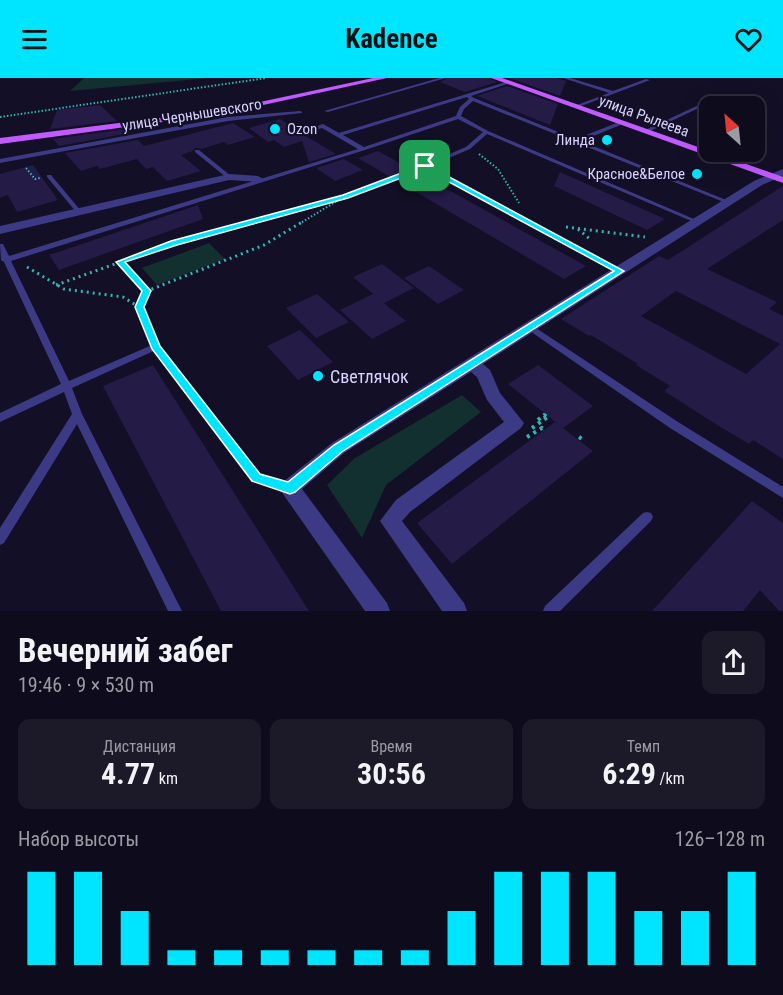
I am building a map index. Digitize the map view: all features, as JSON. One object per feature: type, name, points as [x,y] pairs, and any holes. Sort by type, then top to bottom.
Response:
[{"type":"main road","name":"улица Чернышевского","points":[[0,141],[225,116],[383,78]]},
{"type":"main road","name":"улица Рылеева","points":[[495,78],[646,132],[765,180],[783,180]]},
{"type":"street","points":[[379,611],[290,488],[338,448],[728,202],[783,172]]},
{"type":"street","points":[[0,230],[229,177],[258,179]]},
{"type":"street","points":[[456,611],[390,521],[403,506],[515,423],[493,396],[484,374],[472,364]]},
{"type":"lane","points":[[326,111],[444,78]]},
{"type":"lane","points":[[565,78],[614,93]]},
{"type":"lane","points":[[576,107],[648,80]]},
{"type":"lane","points":[[338,135],[470,97],[508,83]]},
{"type":"lane","points":[[458,117],[470,97]]},
{"type":"lane","points":[[470,97],[728,202]]},
{"type":"lane","points":[[646,132],[699,107]]},
{"type":"lane","points":[[0,161],[225,116],[300,112]]},
{"type":"lane","points":[[5,260],[258,179],[266,180],[458,117],[486,132],[698,222]]},
{"type":"lane","points":[[576,141],[621,123]]},
{"type":"lane","points":[[309,130],[323,126],[363,148]]},
{"type":"lane","points":[[425,166],[468,148],[486,132]]},
{"type":"lane","points":[[198,151],[229,177]]},
{"type":"lane","points":[[425,166],[620,271]]},
{"type":"lane","points":[[49,176],[79,212]]},
{"type":"lane","points":[[0,246],[67,386],[77,414],[175,611]]},
{"type":"lane","points":[[530,327],[674,425],[783,493]]},
{"type":"lane","points":[[0,418],[155,347]]},
{"type":"lane","points":[[0,539],[77,414]]},
{"type":"lane","points":[[550,611],[647,517]]},
{"type":"path","points":[[229,78],[240,82]]},
{"type":"path","points":[[0,117],[266,78]]},
{"type":"path","points":[[468,148],[486,157],[507,179],[523,211]]},
{"type":"path","points":[[17,159],[35,180],[49,176]]},
{"type":"path","points":[[56,285],[174,243],[345,196],[425,166]]},
{"type":"path","points":[[139,307],[147,291],[264,245],[345,196]]},
{"type":"path","points":[[558,225],[607,234],[650,237],[641,243]]},
{"type":"path","points":[[578,229],[593,242]]},
{"type":"path","points":[[21,255],[27,268],[64,289],[123,297],[139,307],[155,347],[256,478],[290,488]]},
{"type":"path","points":[[120,262],[147,291]]},
{"type":"path","points":[[522,436],[540,426],[548,417]]},
{"type":"green space","points":[[84,78],[209,78],[70,91]]},
{"type":"green space","points":[[209,243],[225,259],[157,285],[142,268]]},
{"type":"green space","points":[[462,395],[481,412],[386,485],[362,538],[327,485],[355,458]]},
{"type":"building","points":[[448,78],[489,78],[497,82],[465,92],[440,82]]},
{"type":"building","points":[[509,78],[556,78],[566,81],[560,96]]},
{"type":"building","points":[[507,86],[558,104],[550,125],[477,96]]},
{"type":"building","points":[[100,105],[117,121],[50,129],[57,110]]},
{"type":"building","points":[[280,119],[336,154],[309,162],[302,141],[284,147],[274,140],[268,142],[249,128]]},
{"type":"building","points":[[233,123],[255,137],[228,145],[224,142],[201,149],[195,148],[181,155],[201,171],[167,181],[153,167],[146,169],[137,159],[100,169],[97,166],[81,171],[65,153],[138,140],[144,146]]},
{"type":"building","points":[[126,129],[130,133],[59,146],[53,139]]},
{"type":"building","points":[[378,151],[586,266],[564,279],[358,158]]},
{"type":"building","points":[[344,159],[363,170],[335,181],[316,168]]},
{"type":"building","points":[[33,165],[58,200],[17,212],[8,195],[0,198],[0,174]]},
{"type":"building","points":[[560,172],[665,219],[647,230],[554,186]]},
{"type":"building","points":[[783,186],[783,220],[707,269],[777,302],[769,309],[783,316],[783,459],[753,440],[749,444],[714,423],[664,391],[670,386],[636,365],[638,364],[561,319],[659,256],[668,260]],"holes":[[[676,291],[780,344],[746,374],[641,316]]]},
{"type":"building","points":[[198,205],[203,219],[59,270],[49,255]]},
{"type":"building","points":[[382,264],[414,288],[384,303],[353,277]]},
{"type":"building","points":[[429,266],[464,290],[438,304],[404,278]]},
{"type":"building","points":[[317,294],[349,322],[316,338],[286,308]]},
{"type":"building","points":[[373,294],[406,321],[372,339],[340,310]]},
{"type":"building","points":[[300,330],[333,362],[298,380],[267,346]]},
{"type":"building","points":[[153,365],[309,611],[221,611],[103,386]]},
{"type":"building","points":[[538,365],[593,406],[563,428],[508,384]]},
{"type":"building","points":[[555,422],[593,451],[452,564],[417,523]]},
{"type":"building","points":[[752,501],[783,523],[783,611],[779,611],[760,590],[743,611],[652,611]]},
{"type":"place","name":"Ozon","points":[[275,129]]},
{"type":"place","name":"Линда","points":[[607,140]]},
{"type":"place","name":"Красное&Белое","points":[[697,174]]},
{"type":"place","name":"Светлячок","points":[[318,376]]},
{"type":"route","points":[[425,166],[620,271],[338,448],[290,488],[256,478],[155,347],[139,307],[147,291],[120,262],[174,243],[345,196],[425,166]]}]
